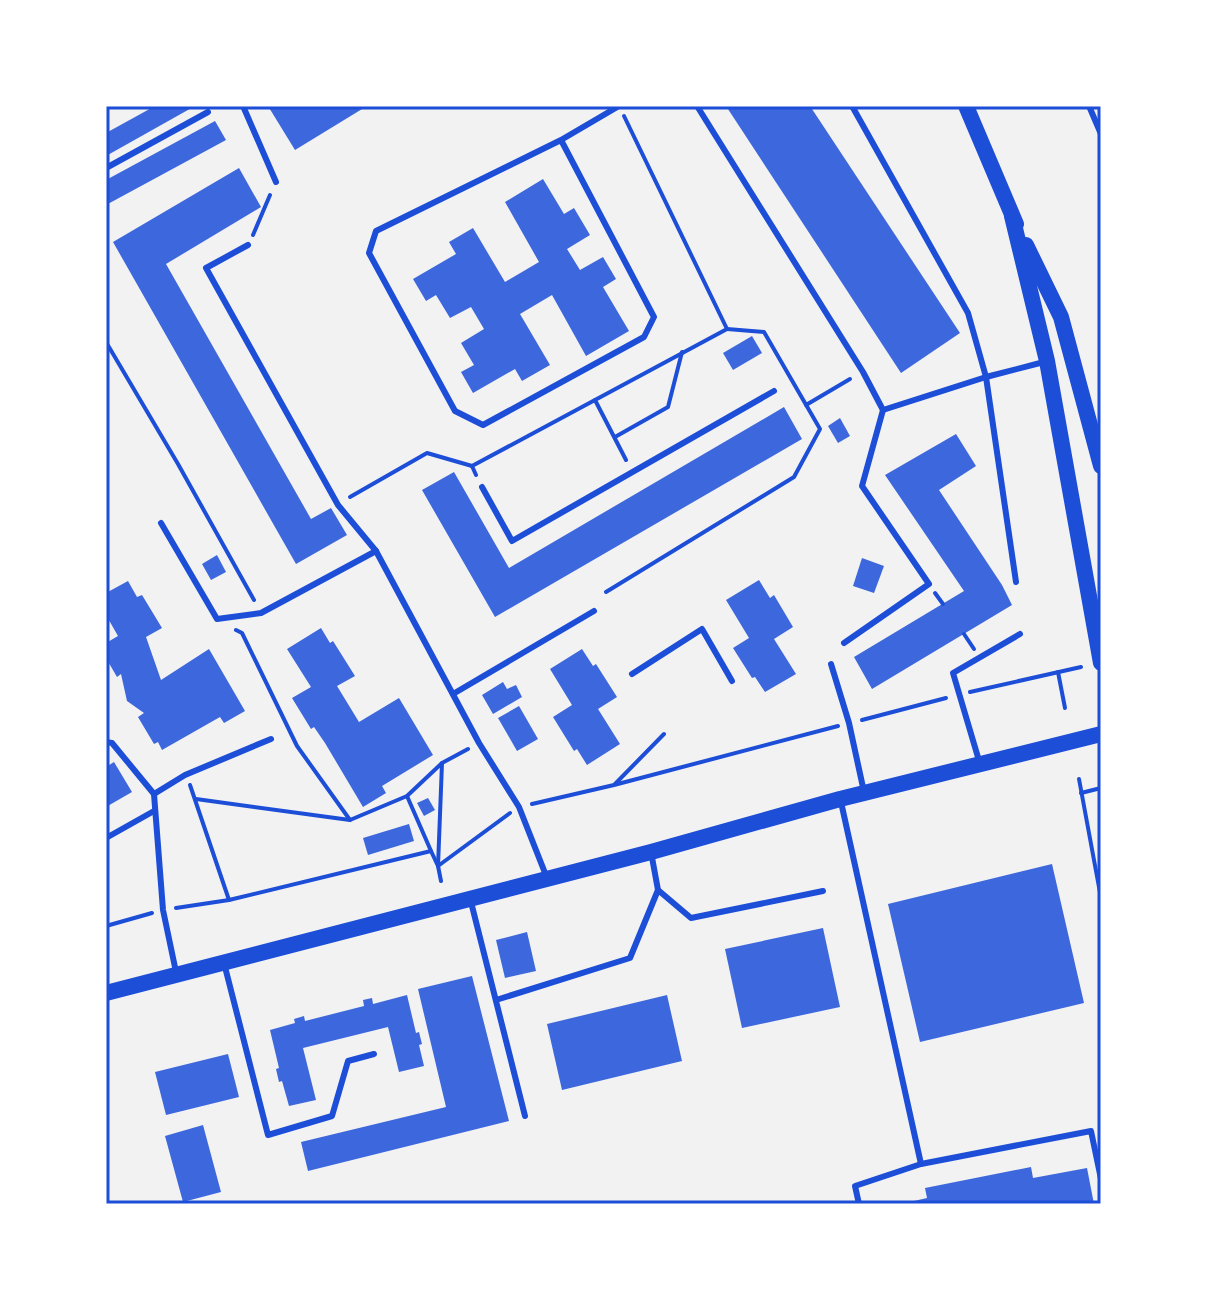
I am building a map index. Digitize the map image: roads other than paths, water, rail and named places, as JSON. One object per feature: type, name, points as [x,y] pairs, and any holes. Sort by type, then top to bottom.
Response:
[{"type":"main road","points":[[966,106],[1012,216],[1061,317],[1101,466]]},
{"type":"main road","points":[[1012,216],[1047,361],[1101,663]]},
{"type":"main road","points":[[106,993],[651,852],[840,799],[1101,734]]},
{"type":"lane","points":[[243,106],[276,182]]},
{"type":"lane","points":[[561,140],[654,317],[644,337],[483,425],[455,411],[369,253],[376,231],[561,140],[619,106]]},
{"type":"lane","points":[[697,106],[863,372],[883,410],[862,486],[929,584],[844,643]]},
{"type":"lane","points":[[852,106],[968,313],[986,377],[1016,582]]},
{"type":"lane","points":[[1089,106],[1101,134]]},
{"type":"lane","points":[[106,168],[208,112]]},
{"type":"lane","points":[[248,245],[206,268],[338,505],[376,551],[479,743],[519,807],[547,879]]},
{"type":"lane","points":[[883,410],[1047,361]]},
{"type":"lane","points":[[482,487],[512,541],[774,391]]},
{"type":"lane","points":[[161,523],[217,619],[261,613],[376,551]]},
{"type":"lane","points":[[453,694],[594,611]]},
{"type":"lane","points":[[632,674],[702,629],[732,681]]},
{"type":"lane","points":[[980,765],[953,673],[1020,634]]},
{"type":"lane","points":[[831,664],[849,723],[864,793]]},
{"type":"lane","points":[[154,794],[185,775],[271,739]]},
{"type":"lane","points":[[106,742],[112,743],[154,794],[163,910],[177,975]]},
{"type":"lane","points":[[840,799],[921,1164]]},
{"type":"lane","points":[[106,838],[154,811]]},
{"type":"lane","points":[[496,1000],[630,958],[658,890],[651,852]]},
{"type":"lane","points":[[658,890],[691,918],[823,891]]},
{"type":"lane","points":[[470,899],[525,1116]]},
{"type":"lane","points":[[224,963],[268,1135],[332,1116],[348,1061],[374,1054]]},
{"type":"lane","points":[[859,1204],[855,1186],[921,1164],[1091,1131],[1101,1179]]}]
